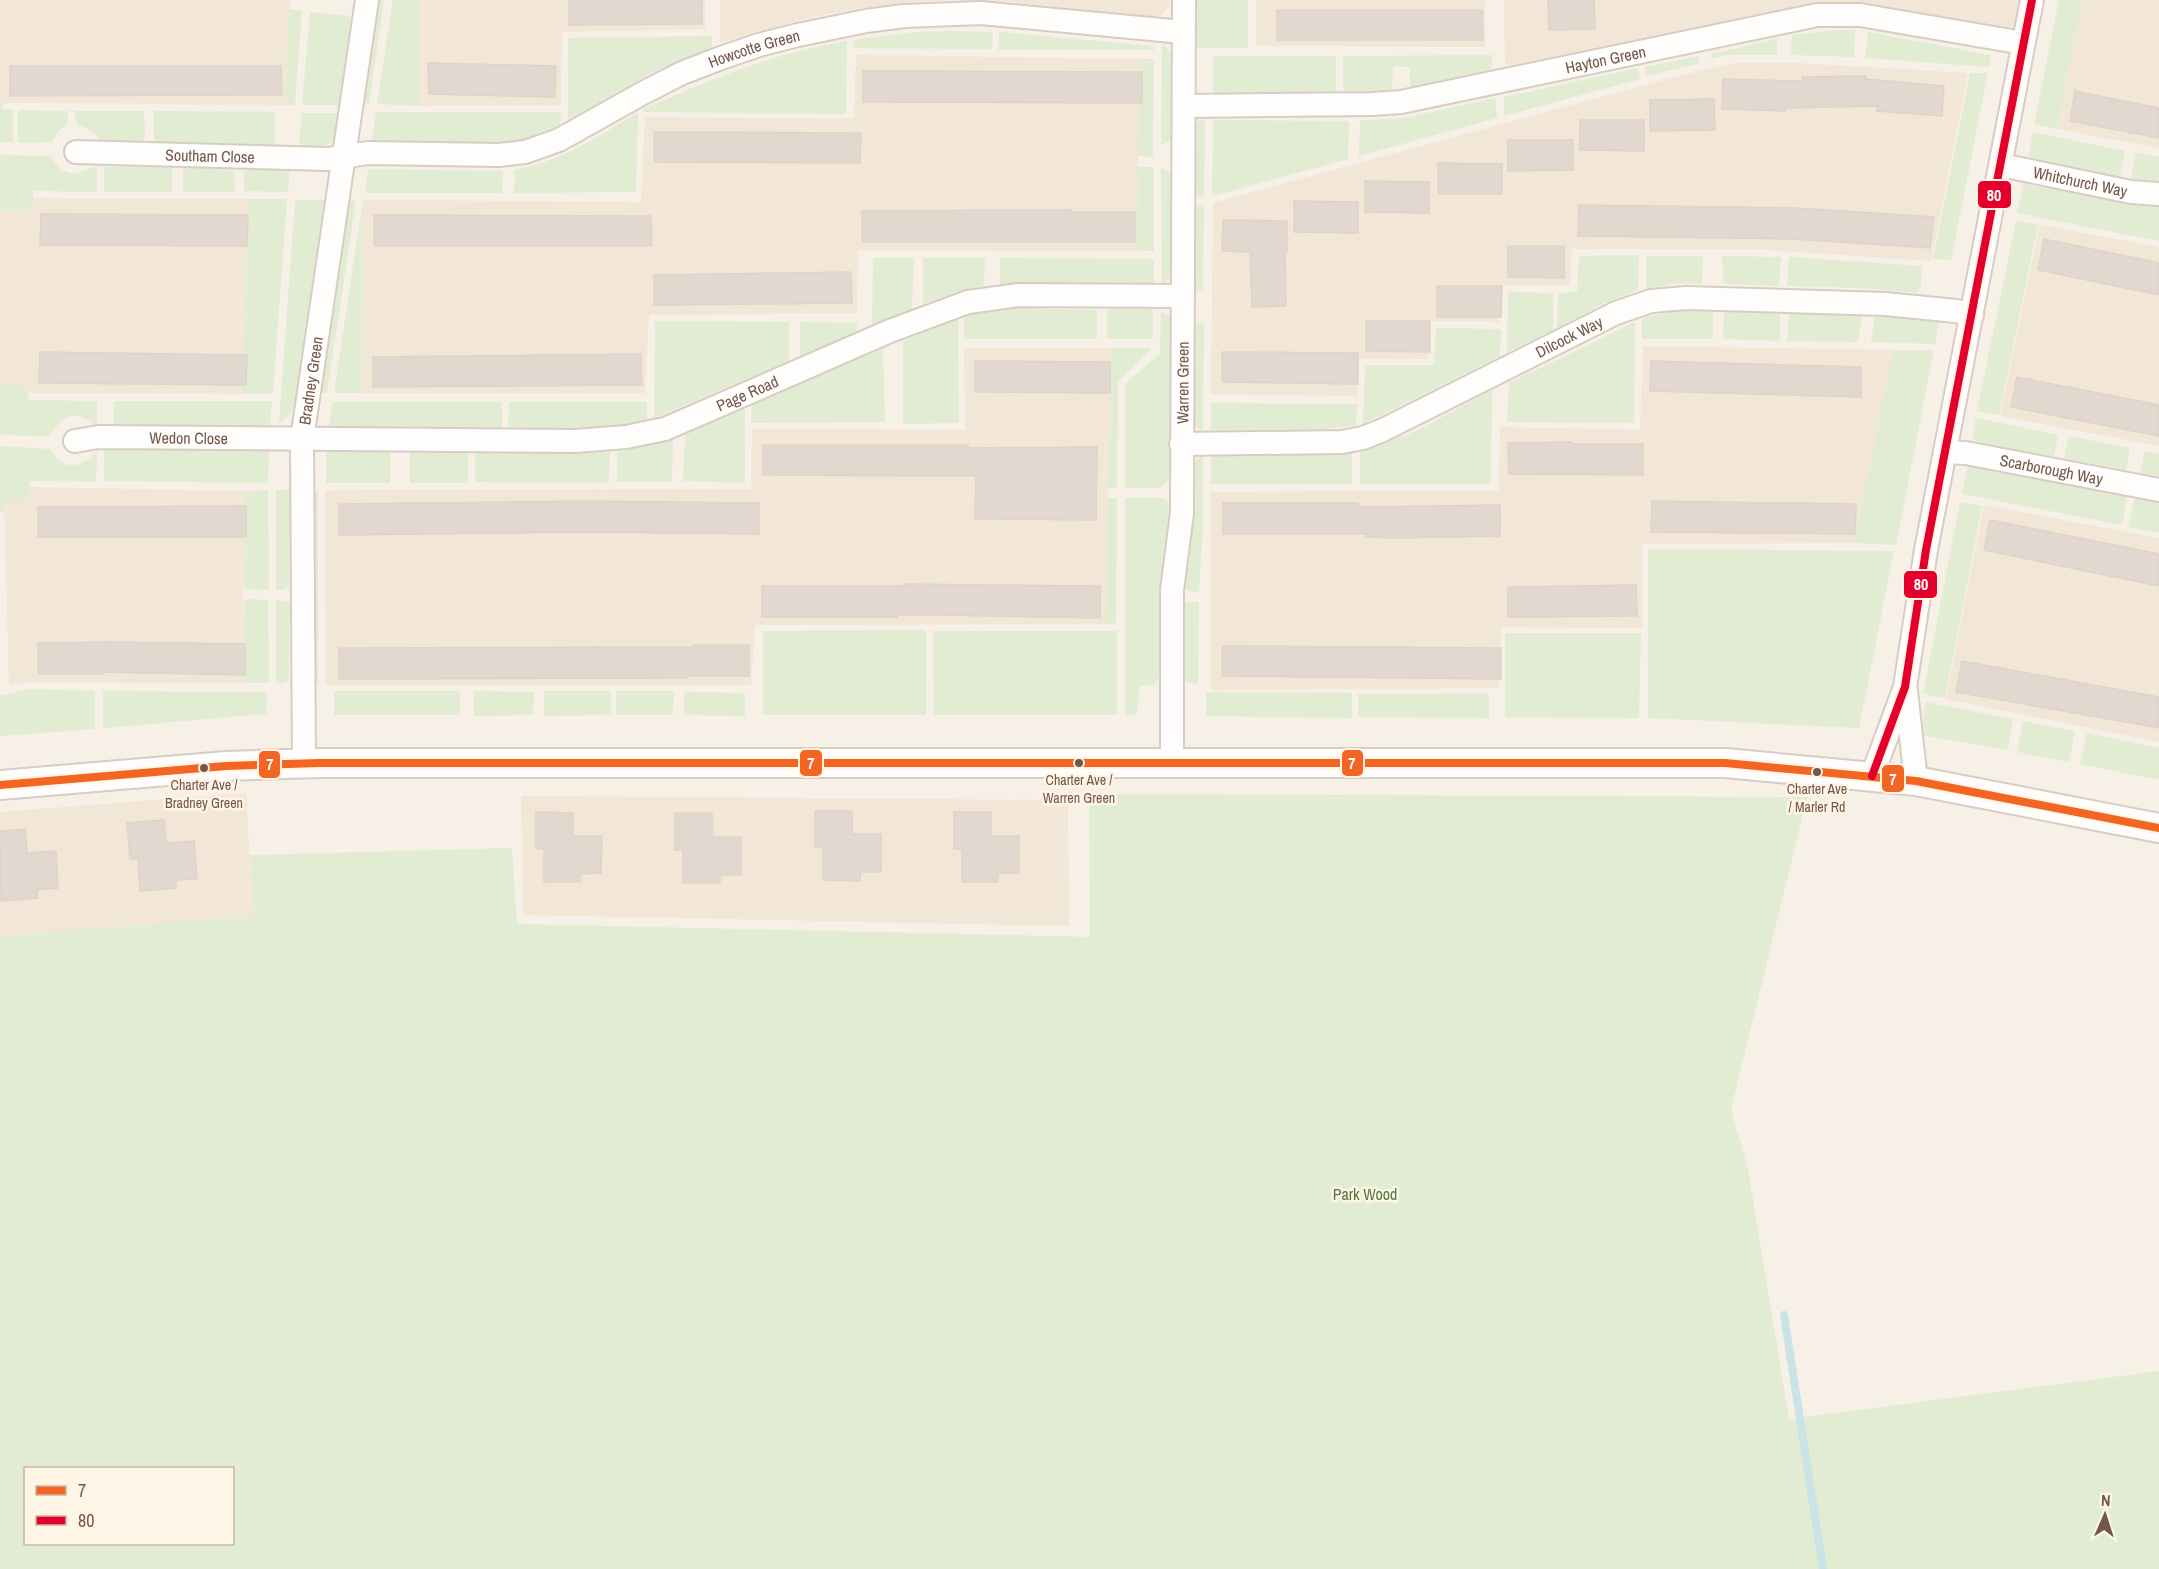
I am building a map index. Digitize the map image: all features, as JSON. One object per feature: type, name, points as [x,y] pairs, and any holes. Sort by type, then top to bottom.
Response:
[{"type":"street","name":"Bradney Green","points":[[304,764],[302,439],[367,0]]},
{"type":"street","name":"Warren Green","points":[[1172,764],[1172,590],[1182,513],[1184,0]]},
{"type":"street","points":[[1872,776],[1905,687],[1926,550],[2032,0]]},
{"type":"street","name":"Howcotte Green","points":[[343,158],[368,153],[499,155],[525,152],[559,140],[643,93],[721,58],[788,37],[866,21],[904,16],[981,13],[1184,32]]},
{"type":"street","name":"Hayton Green","points":[[1184,106],[1401,102],[1817,15],[1860,15],[2023,43]]},
{"type":"street","name":"Southam Close","points":[[76,152],[343,158]]},
{"type":"street","name":"Whitchurch Way","points":[[2001,165],[2131,192],[2159,194]]},
{"type":"street","name":"Page Road","points":[[302,439],[575,441],[626,437],[665,429],[890,331],[969,302],[1019,295],[1183,296]]},
{"type":"street","name":"Dilcock Way","points":[[1182,444],[1319,443],[1362,438],[1383,430],[1616,313],[1651,301],[1686,298],[1885,304],[1956,311],[1971,315]]},
{"type":"street","name":"Wedon Close","points":[[75,441],[98,436],[302,439]]},
{"type":"street","name":"Scarborough Way","points":[[1945,452],[1966,453],[2159,490]]},
{"type":"street","points":[[1905,687],[1916,781]]},
{"type":"street","points":[[0,785],[226,766],[304,764],[1725,763],[1916,781],[2159,828]]},
{"type":"shaded area","points":[[0,0],[290,0],[285,105],[0,103]]},
{"type":"shaded area","points":[[419,0],[705,0],[705,29],[562,32],[561,105],[419,106]]},
{"type":"shaded area","points":[[720,0],[955,0],[861,8],[811,17],[720,43]]},
{"type":"shaded area","points":[[955,0],[1170,0],[1170,5],[1155,18],[1011,2]]},
{"type":"shaded area","points":[[1256,0],[1485,0],[1485,47],[1256,46]]},
{"type":"shaded area","points":[[1504,0],[2022,0],[2016,31],[1844,5],[1505,66]]},
{"type":"shaded area","points":[[2082,0],[2159,0],[2159,148],[2057,129]]},
{"type":"shaded area","points":[[856,55],[1139,59],[1137,251],[858,250],[857,313],[649,315],[645,393],[362,393],[363,200],[641,202],[645,117],[854,119]]},
{"type":"shaded area","points":[[1734,63],[1797,63],[1968,73],[1931,261],[1753,249],[1572,249],[1570,286],[1501,285],[1499,322],[1430,321],[1428,359],[1359,359],[1357,396],[1211,394],[1213,203]]},
{"type":"shaded area","points":[[33,198],[247,199],[243,394],[28,393],[20,385],[0,385],[0,211],[32,210]]},
{"type":"shaded area","points":[[2040,225],[2159,247],[2159,446],[2000,416]]},
{"type":"shaded area","points":[[1643,346],[1893,350],[1854,543],[1642,544],[1642,628],[1501,627],[1499,688],[1211,690],[1210,492],[1499,490],[1500,427],[1640,430]]},
{"type":"shaded area","points":[[964,348],[1111,348],[1106,624],[755,625],[751,685],[326,685],[325,490],[751,489],[752,429],[965,430]]},
{"type":"shaded area","points":[[30,487],[245,491],[242,683],[28,682],[9,685],[4,500],[29,501]]},
{"type":"shaded area","points":[[1984,505],[2159,538],[2159,742],[1946,699]]},
{"type":"shaded area","points":[[246,793],[253,916],[0,936],[0,812]]},
{"type":"shaded area","points":[[521,796],[1068,800],[1069,926],[523,915]]},
{"type":"green space","points":[[378,0],[384,0],[369,104],[363,103]]},
{"type":"green space","points":[[393,0],[419,0],[419,106],[377,104]]},
{"type":"green space","points":[[1195,0],[1248,0],[1248,48],[1194,48]]},
{"type":"green space","points":[[2059,0],[2082,0],[2057,129],[2034,124]]},
{"type":"green space","points":[[289,9],[302,11],[295,105],[285,105]]},
{"type":"green space","points":[[310,12],[348,16],[353,22],[340,105],[302,105]]},
{"type":"green space","points":[[1855,30],[1854,57],[1791,55],[1792,35]]},
{"type":"green space","points":[[916,32],[993,32],[992,49],[853,48],[854,40]]},
{"type":"green space","points":[[999,32],[1154,46],[1154,50],[998,50]]},
{"type":"green space","points":[[1868,32],[1991,55],[1989,67],[1865,58]]},
{"type":"green space","points":[[712,36],[712,47],[651,73],[568,120],[568,38]]},
{"type":"green space","points":[[1777,39],[1777,55],[1726,55],[1711,59],[1711,54]]},
{"type":"green space","points":[[847,41],[846,114],[644,112],[644,109],[743,68],[794,52]]},
{"type":"green space","points":[[1162,44],[1170,51],[1171,57],[1171,140],[1161,145]]},
{"type":"green space","points":[[1492,55],[1491,74],[1410,90],[1410,67],[1393,67],[1392,93],[1343,96],[1343,56]]},
{"type":"green space","points":[[1213,56],[1336,56],[1336,96],[1213,96]]},
{"type":"green space","points":[[1699,56],[1700,63],[1647,76],[1645,67]]},
{"type":"green space","points":[[1139,59],[1154,59],[1153,157],[1138,156]]},
{"type":"green space","points":[[1638,68],[1640,79],[1504,116],[1504,97]]},
{"type":"green space","points":[[1970,73],[1988,73],[1951,260],[1933,259]]},
{"type":"green space","points":[[1495,98],[1497,118],[1359,156],[1360,120],[1404,118]]},
{"type":"green space","points":[[0,103],[3,103],[3,109],[13,109],[13,142],[0,142]]},
{"type":"green space","points":[[18,110],[68,111],[67,125],[58,131],[52,142],[18,143]]},
{"type":"green space","points":[[74,111],[144,111],[145,138],[140,144],[102,142],[93,132],[77,124]]},
{"type":"green space","points":[[154,111],[275,112],[275,141],[272,146],[158,144],[154,139]]},
{"type":"green space","points":[[376,112],[561,112],[560,125],[520,141],[494,143],[372,140]]},
{"type":"green space","points":[[638,112],[636,192],[514,193],[515,170],[548,161],[563,154],[594,139]]},
{"type":"green space","points":[[302,113],[339,113],[336,133],[330,143],[319,146],[299,146]]},
{"type":"green space","points":[[1205,116],[1204,197],[1194,197],[1194,129],[1196,123]]},
{"type":"green space","points":[[1213,120],[1349,121],[1348,159],[1212,196]]},
{"type":"green space","points":[[2033,132],[2125,151],[2119,178],[2028,159]]},
{"type":"green space","points":[[2136,152],[2159,157],[2159,184],[2131,180]]},
{"type":"green space","points":[[0,155],[51,156],[60,168],[68,173],[78,173],[97,167],[97,192],[33,191],[33,210],[0,211]]},
{"type":"green space","points":[[104,167],[172,167],[172,192],[104,192]]},
{"type":"green space","points":[[188,167],[230,168],[234,172],[235,192],[183,192],[183,169]]},
{"type":"green space","points":[[1138,167],[1154,167],[1154,251],[1137,251]]},
{"type":"green space","points":[[1161,167],[1171,173],[1171,274],[1169,279],[1162,284]]},
{"type":"green space","points":[[248,168],[290,169],[288,192],[244,191],[244,172]]},
{"type":"green space","points":[[368,169],[503,171],[502,193],[365,193]]},
{"type":"green space","points":[[2023,184],[2124,202],[2159,205],[2159,241],[2017,213]]},
{"type":"green space","points":[[247,199],[287,199],[273,394],[243,394]]},
{"type":"green space","points":[[295,200],[326,200],[297,403],[287,417],[279,423]]},
{"type":"green space","points":[[363,200],[362,393],[334,393]]},
{"type":"green space","points":[[350,201],[356,201],[327,393],[321,393]]},
{"type":"green space","points":[[1193,205],[1204,205],[1203,291],[1193,291]]},
{"type":"green space","points":[[2016,221],[2038,225],[1999,415],[1977,411]]},
{"type":"green space","points":[[1639,255],[1638,290],[1602,304],[1557,328],[1558,293],[1577,292],[1579,256]]},
{"type":"green space","points":[[1646,256],[1703,256],[1702,284],[1677,283],[1646,289]]},
{"type":"green space","points":[[1722,256],[1781,257],[1779,286],[1724,284]]},
{"type":"green space","points":[[1789,257],[1922,266],[1921,286],[1916,293],[1862,288],[1787,286]]},
{"type":"green space","points":[[873,258],[914,258],[912,310],[872,326]]},
{"type":"green space","points":[[923,258],[985,258],[984,286],[963,290],[923,304]]},
{"type":"green space","points":[[1000,258],[1154,259],[1154,285],[1000,284]]},
{"type":"green space","points":[[1508,292],[1553,293],[1553,330],[1507,352]]},
{"type":"green space","points":[[1013,308],[1097,310],[1097,339],[964,339],[964,315]]},
{"type":"green space","points":[[1107,309],[1153,309],[1153,339],[1107,339]]},
{"type":"green space","points":[[1161,311],[1169,316],[1171,322],[1172,477],[1159,488],[1125,488],[1125,387],[1127,382],[1160,354]]},
{"type":"green space","points":[[1675,311],[1713,312],[1713,339],[1642,339],[1642,318]]},
{"type":"green space","points":[[1724,312],[1780,312],[1780,341],[1723,339]]},
{"type":"green space","points":[[1789,313],[1862,315],[1858,342],[1787,341]]},
{"type":"green space","points":[[1875,315],[1939,322],[1935,344],[1871,342]]},
{"type":"green space","points":[[958,317],[959,423],[903,424],[903,341]]},
{"type":"green space","points":[[655,321],[789,322],[789,361],[654,418]]},
{"type":"green space","points":[[800,322],[857,323],[857,332],[800,356]]},
{"type":"green space","points":[[1635,322],[1634,423],[1507,422],[1509,383]]},
{"type":"green space","points":[[1194,323],[1204,323],[1203,432],[1195,426],[1193,421]]},
{"type":"green space","points":[[1436,328],[1501,329],[1500,356],[1363,424],[1365,365],[1434,365]]},
{"type":"green space","points":[[1111,348],[1152,348],[1118,382],[1117,488],[1108,488]]},
{"type":"green space","points":[[883,349],[885,422],[751,423],[752,404]]},
{"type":"green space","points":[[1893,350],[1934,350],[1896,545],[1854,543]]},
{"type":"green space","points":[[0,385],[20,385],[28,393],[29,400],[97,401],[97,425],[84,418],[71,416],[63,420],[48,436],[0,435]]},
{"type":"green space","points":[[1492,390],[1491,484],[1360,484],[1360,452],[1416,431]]},
{"type":"green space","points":[[114,401],[272,401],[270,426],[114,425]]},
{"type":"green space","points":[[333,402],[502,402],[502,428],[329,427]]},
{"type":"green space","points":[[509,402],[647,402],[647,420],[618,427],[508,429]]},
{"type":"green space","points":[[1211,403],[1357,404],[1356,426],[1326,429],[1211,430]]},
{"type":"green space","points":[[745,407],[745,483],[683,481],[685,433]]},
{"type":"green space","points":[[1976,418],[2058,435],[2054,457],[1980,442],[1972,438]]},
{"type":"green space","points":[[673,436],[672,482],[617,482],[617,452]]},
{"type":"green space","points":[[2069,436],[2130,448],[2126,470],[2064,458]]},
{"type":"green space","points":[[0,446],[50,449],[60,461],[72,465],[84,462],[97,452],[96,482],[30,481],[29,501],[4,501],[4,512],[0,512]]},
{"type":"green space","points":[[104,447],[269,449],[268,483],[104,481]]},
{"type":"green space","points":[[2145,451],[2159,454],[2159,476],[2140,473]]},
{"type":"green space","points":[[326,452],[390,452],[390,483],[326,483]]},
{"type":"green space","points":[[410,452],[468,453],[468,483],[410,483]]},
{"type":"green space","points":[[475,452],[610,452],[609,483],[475,482]]},
{"type":"green space","points":[[1352,453],[1352,484],[1211,484],[1211,456]]},
{"type":"green space","points":[[1203,456],[1203,526],[1199,593],[1187,590],[1184,584],[1196,505],[1195,465],[1197,459]]},
{"type":"green space","points":[[1968,465],[2127,497],[2122,525],[1962,494]]},
{"type":"green space","points":[[268,490],[269,590],[244,589],[245,491]]},
{"type":"green space","points":[[276,490],[290,490],[289,586],[283,590],[276,590]]},
{"type":"green space","points":[[314,491],[318,491],[318,684],[312,676]]},
{"type":"green space","points":[[2135,497],[2159,502],[2159,533],[2128,527]]},
{"type":"green space","points":[[1108,498],[1117,498],[1116,623],[1106,624]]},
{"type":"green space","points":[[1125,498],[1163,498],[1167,500],[1171,510],[1160,582],[1160,677],[1154,685],[1140,686],[1137,712],[1135,715],[1125,716]]},
{"type":"green space","points":[[1960,502],[1982,506],[1945,698],[1923,694]]},
{"type":"green space","points":[[1648,549],[1894,551],[1859,728],[1648,718]]},
{"type":"green space","points":[[244,599],[268,600],[269,683],[242,683]]},
{"type":"green space","points":[[276,600],[290,602],[289,677],[286,683],[276,683]]},
{"type":"green space","points":[[1199,602],[1198,685],[1187,682],[1183,677],[1183,604]]},
{"type":"green space","points":[[926,630],[926,715],[763,715],[763,631]]},
{"type":"green space","points":[[933,631],[1117,631],[1117,715],[934,715]]},
{"type":"green space","points":[[1505,633],[1641,633],[1639,718],[1505,717]]},
{"type":"green space","points":[[30,689],[95,691],[95,729],[0,736],[0,696]]},
{"type":"green space","points":[[103,691],[267,692],[266,714],[103,728]]},
{"type":"green space","points":[[334,691],[460,691],[460,715],[334,715]]},
{"type":"green space","points":[[474,691],[534,692],[533,715],[474,716]]},
{"type":"green space","points":[[544,691],[611,691],[611,715],[544,716]]},
{"type":"green space","points":[[616,691],[674,691],[673,715],[616,715]]},
{"type":"green space","points":[[684,692],[745,693],[745,716],[684,715]]},
{"type":"green space","points":[[1206,692],[1352,693],[1352,718],[1206,716]]},
{"type":"green space","points":[[1358,694],[1489,694],[1489,718],[1358,717]]},
{"type":"green space","points":[[1925,702],[2013,719],[2008,750],[1921,735]]},
{"type":"green space","points":[[2023,721],[2075,731],[2069,762],[2017,752]]},
{"type":"green space","points":[[2087,733],[2159,748],[2159,780],[2080,764]]},
{"type":"green space","name":"Park Wood","points":[[1089,794],[1807,797],[1731,1110],[1748,1169],[1789,1419],[2159,1371],[2159,1569],[0,1569],[0,936],[253,916],[250,855],[512,848],[517,924],[1090,937]]},
{"type":"building","points":[[569,0],[702,0],[702,24],[569,25]]},
{"type":"building","points":[[1548,0],[1594,0],[1595,29],[1549,30]]},
{"type":"building","points":[[1277,10],[1482,10],[1483,40],[1277,40]]},
{"type":"building","points":[[428,63],[556,66],[555,97],[429,94]]},
{"type":"building","points":[[10,66],[281,66],[282,95],[10,96]]},
{"type":"building","points":[[863,71],[1142,72],[1142,103],[863,102]]},
{"type":"building","points":[[1866,76],[1866,79],[1944,86],[1942,116],[1877,111],[1878,106],[1786,108],[1786,111],[1722,109],[1723,79],[1802,81],[1802,77]]},
{"type":"building","points":[[2075,91],[2159,108],[2159,138],[2070,121]]},
{"type":"building","points":[[1714,99],[1715,130],[1650,131],[1650,100]]},
{"type":"building","points":[[1580,120],[1644,120],[1644,151],[1580,150]]},
{"type":"building","points":[[654,132],[861,133],[860,163],[654,162]]},
{"type":"building","points":[[1508,140],[1573,140],[1573,170],[1508,171]]},
{"type":"building","points":[[1438,163],[1502,164],[1502,194],[1438,194]]},
{"type":"building","points":[[1365,181],[1429,182],[1429,213],[1365,212]]},
{"type":"building","points":[[1294,201],[1358,202],[1358,233],[1294,232]]},
{"type":"building","points":[[1579,205],[1796,208],[1934,217],[1930,248],[1793,239],[1578,236]]},
{"type":"building","points":[[1071,210],[1071,212],[1135,212],[1135,242],[862,242],[862,211]]},
{"type":"building","points":[[41,214],[248,215],[247,246],[40,245]]},
{"type":"building","points":[[374,215],[651,216],[652,246],[374,246]]},
{"type":"building","points":[[1223,220],[1287,221],[1286,306],[1252,307],[1250,252],[1222,251]]},
{"type":"building","points":[[2044,239],[2159,263],[2159,295],[2038,270]]},
{"type":"building","points":[[1508,246],[1564,246],[1564,278],[1508,277]]},
{"type":"building","points":[[851,272],[852,303],[654,305],[654,275]]},
{"type":"building","points":[[1437,286],[1502,286],[1501,317],[1437,317]]},
{"type":"building","points":[[1366,321],[1430,321],[1430,352],[1366,351]]},
{"type":"building","points":[[40,352],[247,355],[246,385],[39,383]]},
{"type":"building","points":[[1222,352],[1358,353],[1358,384],[1222,382]]},
{"type":"building","points":[[641,354],[642,385],[373,387],[373,357]]},
{"type":"building","points":[[975,361],[1110,362],[1110,393],[975,392]]},
{"type":"building","points":[[1651,361],[1861,367],[1861,397],[1650,391]]},
{"type":"building","points":[[2017,377],[2159,405],[2159,436],[2011,407]]},
{"type":"building","points":[[1572,442],[1572,444],[1643,444],[1643,475],[1509,474],[1508,443]]},
{"type":"building","points":[[763,445],[1097,447],[1096,520],[975,519],[976,476],[763,475]]},
{"type":"building","points":[[584,501],[759,503],[759,534],[585,532],[339,535],[339,504]]},
{"type":"building","points":[[1652,501],[1856,504],[1855,534],[1651,532]]},
{"type":"building","points":[[1223,503],[1358,503],[1358,507],[1500,505],[1500,536],[1398,538],[1366,537],[1366,534],[1223,534]]},
{"type":"building","points":[[246,506],[246,537],[38,537],[38,507]]},
{"type":"building","points":[[1990,520],[2159,554],[2159,586],[1984,550]]},
{"type":"building","points":[[904,584],[1100,586],[1100,618],[936,615],[762,617],[762,586],[904,586]]},
{"type":"building","points":[[1636,585],[1637,616],[1508,617],[1508,587]]},
{"type":"building","points":[[38,643],[245,644],[245,675],[102,672],[102,674],[38,674]]},
{"type":"building","points":[[694,645],[749,645],[749,676],[339,679],[339,648],[694,647]]},
{"type":"building","points":[[1222,646],[1501,648],[1501,679],[1222,676]]},
{"type":"building","points":[[1962,661],[2159,697],[2159,728],[1956,692]]},
{"type":"building","points":[[815,811],[852,811],[852,834],[881,834],[881,872],[860,872],[860,881],[823,880],[823,847],[815,847]]},
{"type":"building","points":[[536,812],[573,813],[573,836],[602,836],[601,873],[580,874],[580,882],[544,882],[544,849],[536,849]]},
{"type":"building","points":[[954,812],[991,812],[991,836],[1019,836],[1019,873],[998,873],[998,882],[962,882],[962,849],[954,849]]},
{"type":"building","points":[[675,813],[712,813],[712,837],[741,837],[741,875],[720,875],[720,883],[683,883],[683,850],[675,850]]},
{"type":"building","points":[[164,820],[166,843],[194,841],[197,879],[176,880],[176,888],[140,891],[138,858],[130,859],[127,823]]},
{"type":"building","points":[[25,829],[27,853],[56,851],[58,888],[37,890],[38,898],[1,901],[0,831]]},
{"type":"waterway","points":[[1784,1315],[1823,1569]]},
{"type":"transit line","name":"80","points":[[1872,776],[1905,687],[1926,550],[2032,0]]},
{"type":"transit line","name":"7","points":[[0,785],[226,766],[320,763],[1725,763],[1916,781],[2159,828]]},
{"type":"place","name":"Charter Ave / Warren Green","points":[[1079,763]]},
{"type":"place","name":"Charter Ave / Bradney Green","points":[[204,768]]},
{"type":"place","name":"Charter Ave / Marler Rd","points":[[1817,772]]}]
